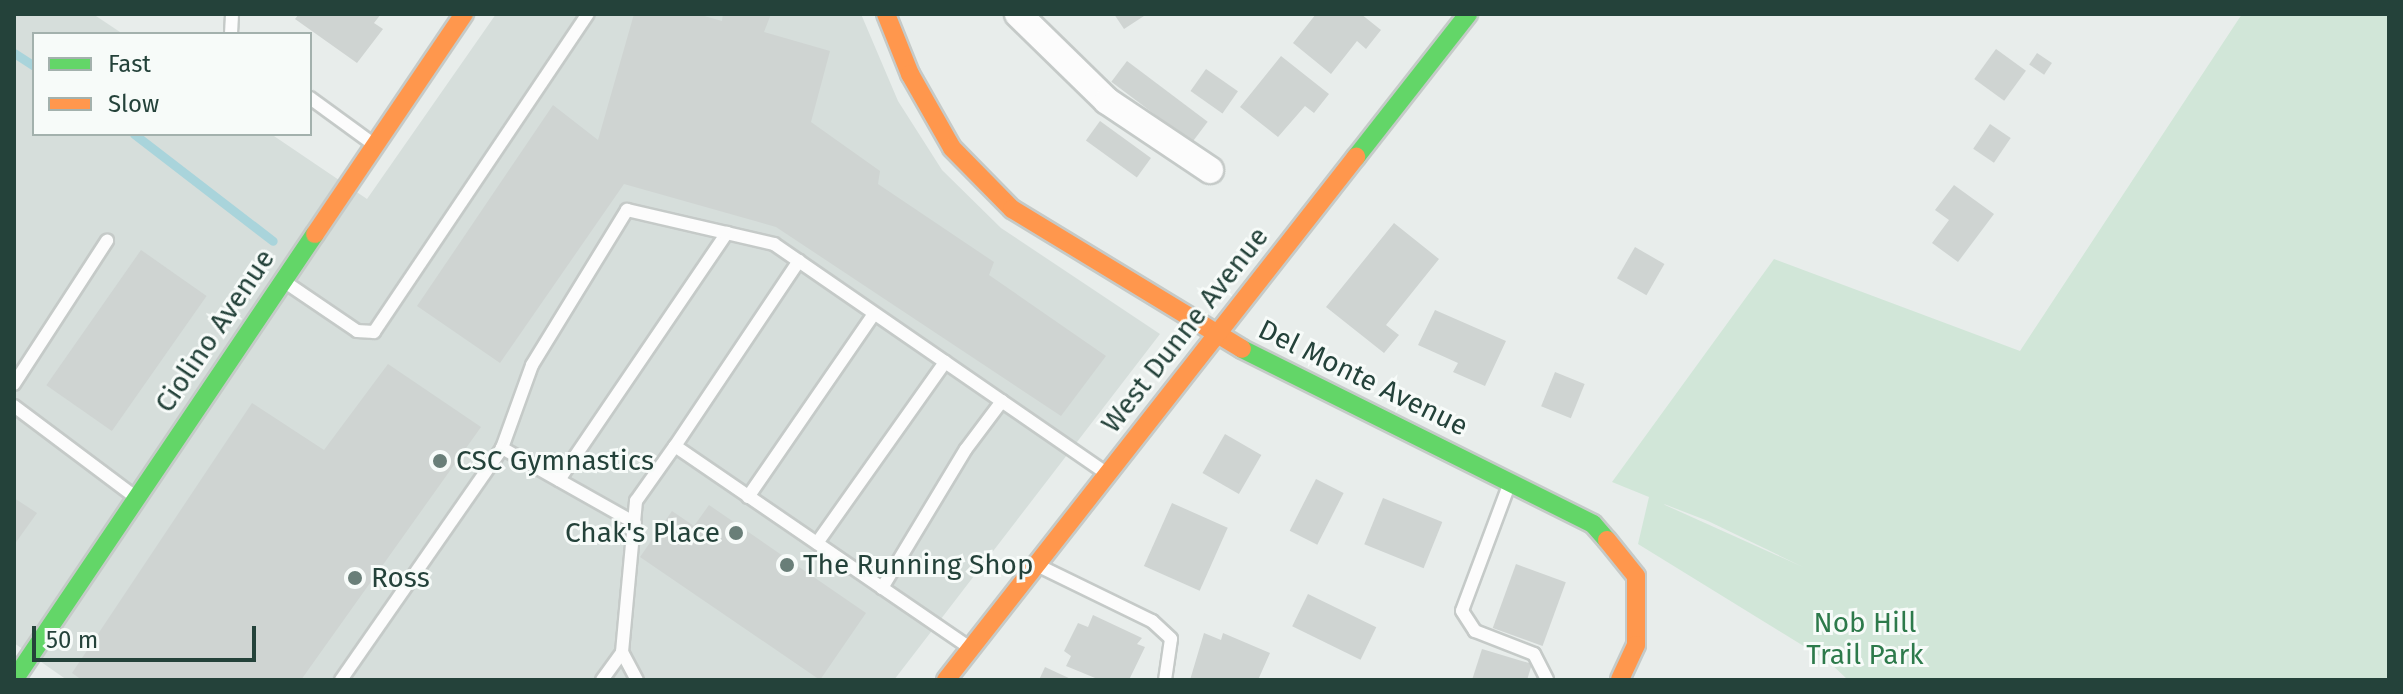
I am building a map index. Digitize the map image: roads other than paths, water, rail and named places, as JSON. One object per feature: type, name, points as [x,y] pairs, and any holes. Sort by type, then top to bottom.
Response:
[{"type":"street","name":"Ciolino Avenue","points":[[14,680],[464,14]]},
{"type":"street","name":"Del Monte Avenue","points":[[886,14],[910,74],[952,148],[1012,209],[1216,336],[1593,524],[1636,576],[1636,645],[1620,680]]},
{"type":"street","points":[[1018,14],[1107,101],[1210,170]]},
{"type":"street","name":"West Dunne Avenue","points":[[946,680],[1468,14]]},
{"type":"lane","points":[[282,280],[357,331],[374,332],[588,14]]},
{"type":"lane","points":[[312,99],[375,145]]},
{"type":"lane","points":[[341,680],[502,448],[532,365],[627,210],[774,244],[1108,474]]},
{"type":"lane","points":[[559,480],[727,233]]},
{"type":"lane","points":[[14,384],[107,241]]},
{"type":"lane","points":[[602,680],[622,652],[636,501],[799,261]]},
{"type":"lane","points":[[748,497],[874,314]]},
{"type":"lane","points":[[817,543],[945,362]]},
{"type":"lane","points":[[882,588],[966,449],[1002,401]]},
{"type":"lane","points":[[14,406],[138,499]]},
{"type":"lane","points":[[675,446],[971,648]]},
{"type":"lane","points":[[502,448],[635,523]]},
{"type":"lane","points":[[1510,482],[1462,611],[1475,631],[1534,654],[1547,680]]},
{"type":"lane","points":[[1036,565],[1152,621],[1171,639],[1165,680]]},
{"type":"lane","points":[[622,652],[637,680]]},
{"type":"waterway","points":[[14,53],[32,65]]},
{"type":"waterway","points":[[137,136],[273,241]]},
{"type":"place","name":"CSC Gymnastics","points":[[440,461]]},
{"type":"place","name":"Chak's Place","points":[[736,533]]},
{"type":"place","name":"The Running Shop","points":[[787,565]]},
{"type":"place","name":"Ross","points":[[355,578]]},
{"type":"park label","name":"Nob Hill Trail Park","points":[[1865,639]]}]
